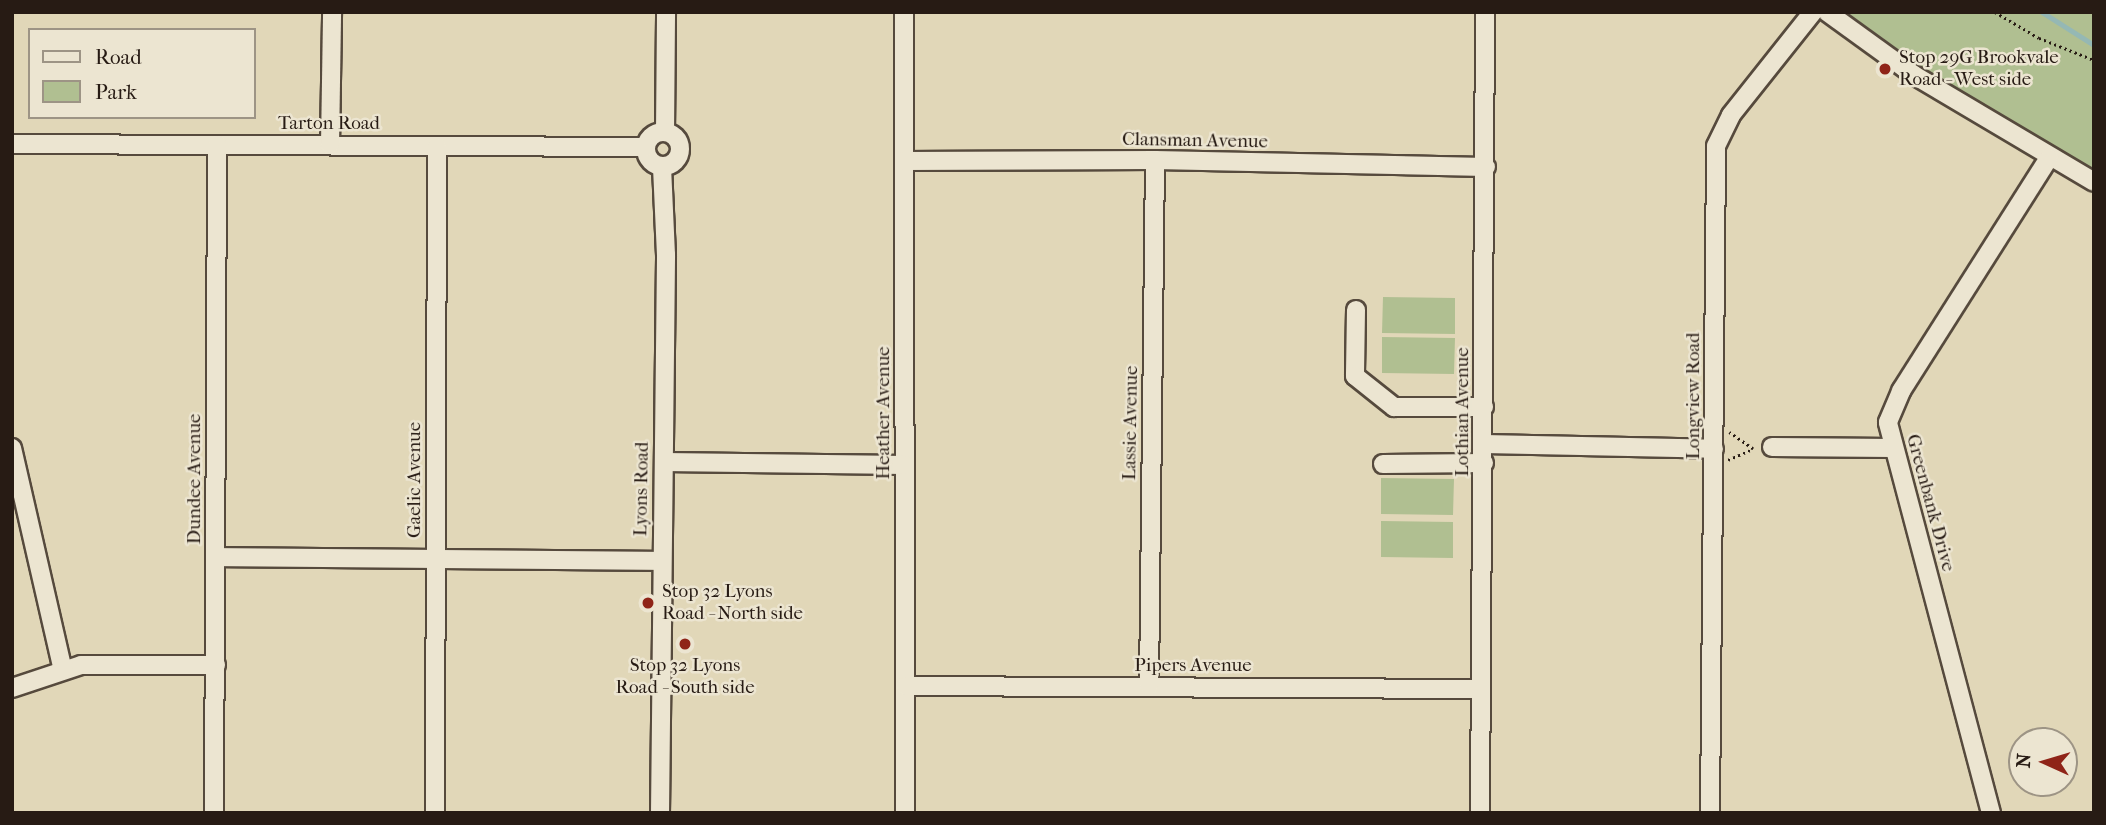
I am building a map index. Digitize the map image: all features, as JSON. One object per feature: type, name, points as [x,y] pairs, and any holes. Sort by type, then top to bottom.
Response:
[{"type":"street","points":[[330,145],[332,12]]},
{"type":"street","points":[[665,132],[666,12]]},
{"type":"street","name":"Heather Avenue","points":[[904,12],[905,813]]},
{"type":"street","name":"Lothian Avenue","points":[[1480,813],[1485,12]]},
{"type":"street","name":"Longview Road","points":[[1710,813],[1721,454],[1716,146],[1731,115],[1813,12]]},
{"type":"street","points":[[1826,12],[1914,75],[2049,158],[2094,182]]},
{"type":"street","points":[[665,132],[679,142],[680,153],[673,163],[662,166],[648,158],[646,147],[650,138],[665,132]]},
{"type":"street","name":"Tarton Road","points":[[12,144],[646,147]]},
{"type":"street","name":"Dundee Avenue","points":[[214,813],[217,145]]},
{"type":"street","name":"Gaelic Avenue","points":[[435,813],[437,146]]},
{"type":"street","name":"Greenbank Drive","points":[[1990,813],[1888,422],[1901,391],[2049,158]]},
{"type":"street","name":"Clansman Avenue","points":[[904,162],[1155,160],[1486,167]]},
{"type":"street","name":"Lassie Avenue","points":[[1149,686],[1155,160]]},
{"type":"street","name":"Lyons Road","points":[[660,813],[664,462],[662,166]]},
{"type":"street","points":[[1356,310],[1355,376],[1394,407],[1484,407]]},
{"type":"street","points":[[1484,444],[1721,454]]},
{"type":"street","points":[[1772,447],[1893,448]]},
{"type":"street","points":[[12,448],[63,670]]},
{"type":"street","points":[[664,462],[905,465]]},
{"type":"street","points":[[1383,464],[1484,464]]},
{"type":"street","points":[[216,557],[662,561]]},
{"type":"street","points":[[12,688],[63,670],[104,664],[216,664]]},
{"type":"street","name":"Pipers Avenue","points":[[906,686],[1480,689]]},
{"type":"path","points":[[1995,12],[2039,38],[2094,61]]},
{"type":"path","points":[[1728,432],[1753,449],[1721,454],[1728,446],[1728,432]]},
{"type":"path","points":[[1721,454],[1727,466]]},
{"type":"green space","points":[[1835,12],[2094,12],[2094,173],[1914,75]]},
{"type":"green space","points":[[1383,297],[1455,298],[1455,334],[1382,333]]},
{"type":"green space","points":[[1382,337],[1455,338],[1454,374],[1382,373]]},
{"type":"green space","points":[[1381,478],[1454,479],[1453,515],[1381,514]]},
{"type":"green space","points":[[1381,521],[1453,522],[1453,558],[1381,557]]},
{"type":"waterway","points":[[2042,12],[2094,45]]},
{"type":"place","name":"Stop 29G Brookvale Road - West side","points":[[1885,69]]},
{"type":"place","name":"Stop 32 Lyons Road - North side","points":[[648,603]]},
{"type":"place","name":"Stop 32 Lyons Road - South side","points":[[685,644]]}]
